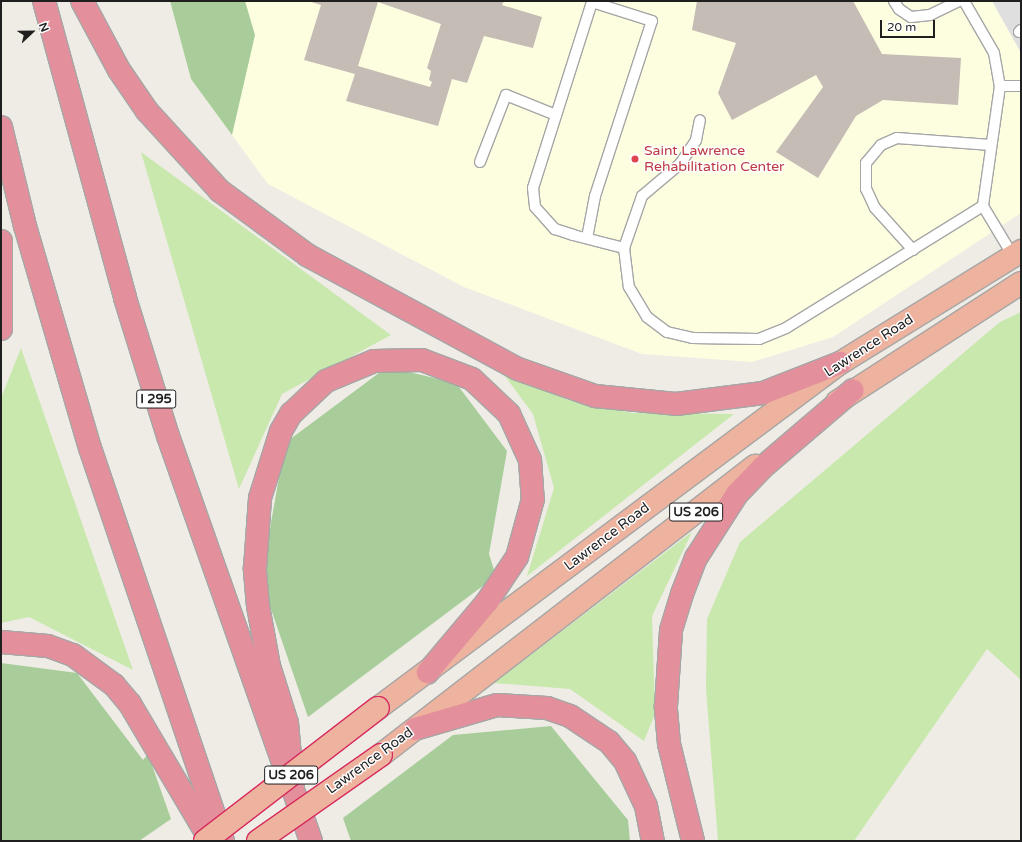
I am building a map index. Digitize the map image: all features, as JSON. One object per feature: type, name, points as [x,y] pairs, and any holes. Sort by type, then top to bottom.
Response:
[{"type":"highway","name":"I 295","points":[[44,1],[125,298],[168,436],[311,841]]},
{"type":"highway","points":[[82,1],[119,70],[147,111],[220,191],[307,255],[518,369],[595,396],[676,404],[763,393],[840,363]]},
{"type":"highway","points":[[1,127],[25,226],[90,448],[223,841]]},
{"type":"highway","points":[[1,241],[1,329]]},
{"type":"highway","name":"Lawrence Road","points":[[205,841],[378,708],[840,363],[1017,253]]},
{"type":"highway","name":"Lawrence Road","points":[[258,841],[415,729],[853,390],[1021,283]]},
{"type":"highway","points":[[293,790],[287,723],[270,666],[258,606],[254,568],[260,498],[276,444],[292,414],[326,380],[374,361],[422,360],[449,367],[472,379],[509,414],[530,460],[533,499],[517,557],[487,602],[428,672]]},
{"type":"highway","points":[[693,841],[669,744],[666,706],[670,638],[682,594],[707,538],[737,494],[763,467],[853,390]]},
{"type":"highway","points":[[1,642],[48,646],[73,655],[114,685],[130,704],[211,841]]},
{"type":"highway","points":[[415,729],[497,706],[522,705],[570,716],[609,742],[625,761],[646,806],[654,841]]},
{"type":"lane","points":[[894,1],[899,10],[911,17],[930,15],[959,1]]},
{"type":"lane","points":[[964,1],[994,53],[1000,86],[982,206],[1017,253]]},
{"type":"lane","points":[[587,238],[595,196],[652,20],[592,2],[533,188],[535,206],[555,229],[587,238],[624,248]]},
{"type":"lane","points":[[1000,86],[1021,86]]},
{"type":"lane","points":[[480,162],[506,96],[556,115]]},
{"type":"lane","points":[[700,120],[696,140],[680,164],[642,196],[624,248],[629,287],[647,317],[667,332],[722,340],[759,339],[786,328],[982,206]]},
{"type":"lane","points":[[913,250],[874,208],[866,190],[866,163],[881,145],[897,138],[991,145]]},
{"type":"shaded area","name":"Saint Lawrence Rehabilitation Center","points":[[170,1],[1021,1],[1021,213],[833,337],[752,362],[642,354],[464,287],[268,184],[191,79]]},
{"type":"shaded area","points":[[992,1],[1021,1],[1021,53]]},
{"type":"green space","points":[[170,1],[245,1],[255,35],[232,135],[191,79]]},
{"type":"green space","points":[[141,152],[391,335],[282,394],[239,489]]},
{"type":"green space","points":[[1021,312],[1021,680],[987,649],[854,841],[718,841],[706,689],[707,619],[740,542],[1000,322]]},
{"type":"green space","points":[[21,348],[133,670],[29,617],[1,623],[1,398]]},
{"type":"green space","points":[[387,367],[456,383],[507,451],[489,554],[496,576],[308,717],[261,580],[285,443]]},
{"type":"green space","points":[[502,372],[568,400],[632,413],[734,414],[527,576],[554,488],[533,414]]},
{"type":"green space","points":[[692,532],[652,616],[655,714],[644,741],[570,689],[494,683]]},
{"type":"green space","points":[[1,663],[77,673],[143,760],[148,754],[171,819],[139,841],[1,841]]},
{"type":"green space","points":[[551,726],[628,820],[630,841],[351,841],[343,818],[453,735]]},
{"type":"building","points":[[308,1],[504,1],[502,5],[542,17],[533,48],[484,36],[467,83],[452,79],[438,126],[346,101],[355,74],[304,60],[321,5]],"holes":[[[378,2],[441,24],[427,68],[431,71],[429,80],[432,82],[430,87],[358,66]]]},
{"type":"building","name":"Saint Lawrence Rehabilitation Center","points":[[697,1],[853,1],[882,54],[961,58],[958,105],[883,100],[856,116],[818,178],[776,152],[823,87],[816,75],[732,120],[718,93],[736,43],[692,30]]},
{"type":"place","name":"Saint Lawrence Rehabilitation Center","points":[[635,159]]}]
